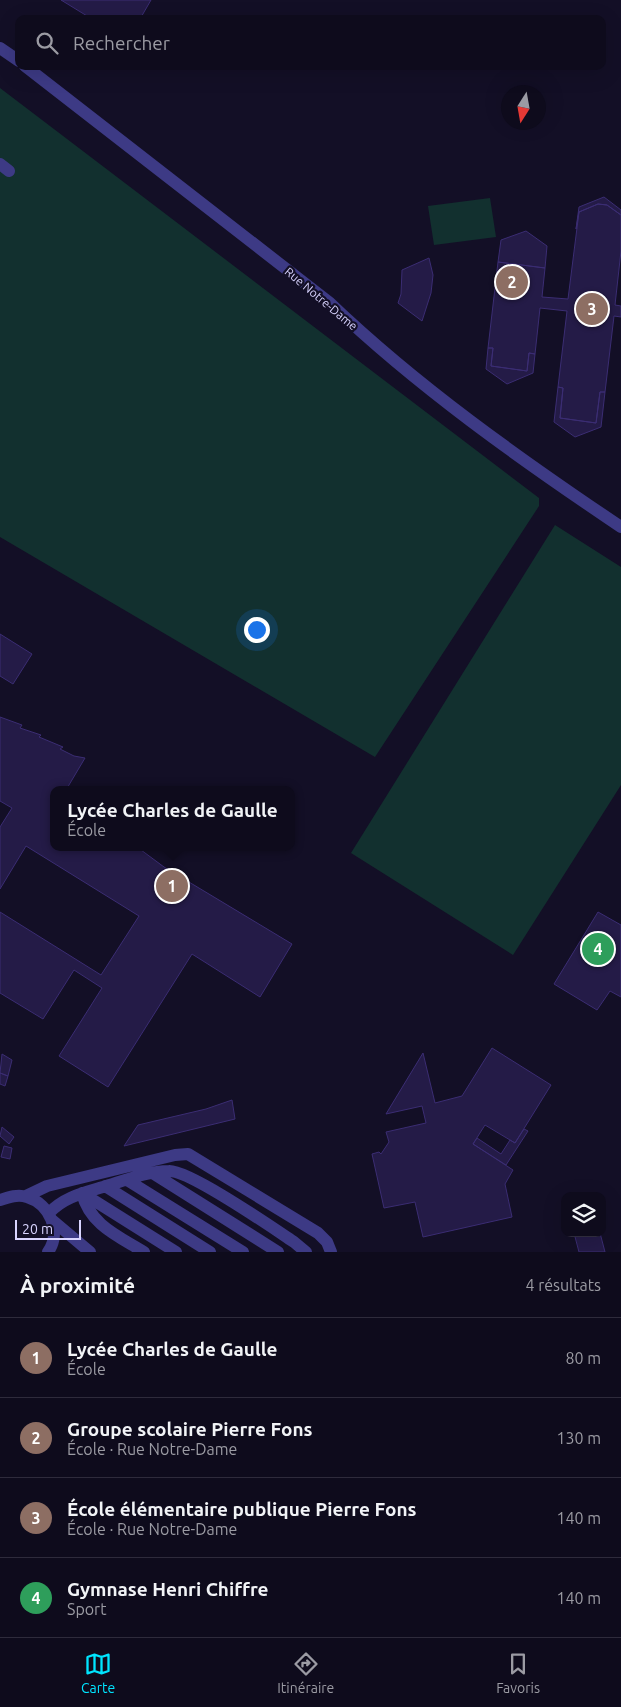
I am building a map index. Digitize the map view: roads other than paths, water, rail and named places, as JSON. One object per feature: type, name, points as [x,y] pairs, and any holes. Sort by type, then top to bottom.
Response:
[{"type":"street","points":[[0,48],[15,58]]},
{"type":"street","name":"Rue Notre-Dame","points":[[30,70],[330,303],[374,344],[463,414],[621,527]]},
{"type":"street","points":[[0,1200],[12,1196],[26,1196],[56,1184],[175,1155],[188,1154],[199,1159],[323,1237],[331,1252]]},
{"type":"street","points":[[48,1252],[54,1239],[51,1216],[64,1200],[105,1186],[170,1170],[189,1176],[294,1242],[306,1252]]},
{"type":"street","points":[[154,1174],[278,1252]]},
{"type":"street","points":[[127,1180],[243,1252]]},
{"type":"street","points":[[105,1186],[210,1252]]},
{"type":"street","points":[[82,1194],[88,1210],[98,1224],[144,1252]]},
{"type":"street","points":[[82,1194],[176,1252]]},
{"type":"street","points":[[26,1196],[38,1202],[90,1252]]},
{"type":"place","name":"Groupe scolaire Pierre Fons","points":[[512,282]]},
{"type":"place","name":"École élémentaire publique Pierre Fons","points":[[592,309]]},
{"type":"place","name":"Lycée Charles de Gaulle","points":[[172,886]]},
{"type":"place","name":"Gymnase Henri Chiffre","points":[[598,949]]}]
